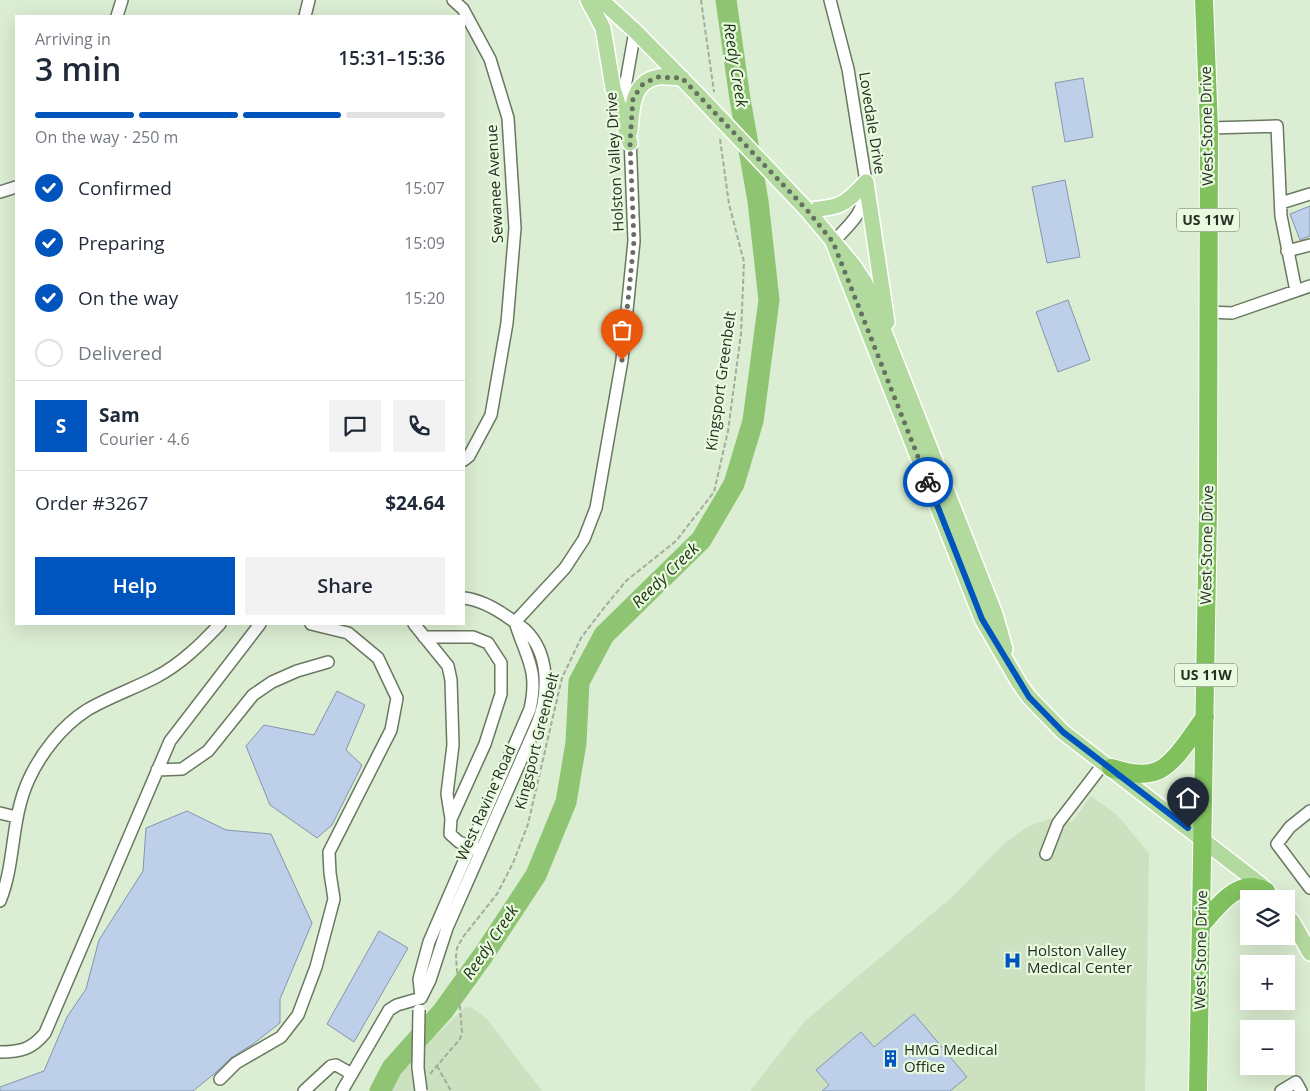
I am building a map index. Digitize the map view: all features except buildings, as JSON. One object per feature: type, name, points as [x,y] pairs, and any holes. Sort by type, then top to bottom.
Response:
[{"type":"highway","name":"West Stone Drive","points":[[1198,1091],[1205,717],[1208,312],[1209,128],[1204,0]]},
{"type":"highway","points":[[1107,766],[1127,772],[1146,773],[1156,771],[1169,764],[1205,717]]},
{"type":"highway","points":[[1202,924],[1235,892],[1253,886],[1260,890]]},
{"type":"main road","points":[[588,0],[603,28],[613,88],[630,137]]},
{"type":"main road","points":[[610,3],[682,78],[707,97],[807,210],[853,265],[865,283],[995,614],[1009,665]]},
{"type":"main road","points":[[630,137],[633,98],[643,84],[658,77],[682,78]]},
{"type":"main road","points":[[807,210],[828,208],[845,203],[866,182]]},
{"type":"main road","points":[[866,182],[891,349]]},
{"type":"main road","points":[[833,242],[982,619],[1029,697],[1063,732],[1265,890]]},
{"type":"main road","points":[[1295,926],[1310,953]]},
{"type":"street","points":[[117,15],[122,0]]},
{"type":"street","points":[[305,15],[309,0]]},
{"type":"street","name":"Sewanee Avenue","points":[[454,0],[463,9],[490,59],[508,118],[515,228],[507,323],[491,415],[469,456],[465,459]]},
{"type":"street","name":"Lovedale Drive","points":[[830,0],[848,69],[866,182],[865,199],[862,208],[833,242]]},
{"type":"street","name":"Holston Valley Drive","points":[[516,622],[565,568],[584,539],[596,508],[622,360],[634,241],[630,137],[624,93],[635,31]]},
{"type":"street","points":[[1209,128],[1278,126],[1280,203],[1287,251],[1296,291]]},
{"type":"street","points":[[0,192],[15,187]]},
{"type":"street","points":[[1280,203],[1310,194]]},
{"type":"street","points":[[1287,251],[1310,245]]},
{"type":"street","points":[[1208,312],[1232,313],[1310,286]]},
{"type":"street","name":"West Ravine Road","points":[[421,1091],[418,1068],[420,1004],[476,848],[537,724],[544,700],[544,668],[531,635],[496,608],[475,599],[465,598]]},
{"type":"street","points":[[0,901],[7,877],[16,817],[29,779],[51,743],[75,719],[104,701],[156,677],[178,663],[219,625]]},
{"type":"street","points":[[0,1052],[22,1050],[37,1043],[45,1033],[170,741],[259,625]]},
{"type":"street","points":[[220,1079],[236,1063],[281,1037],[298,1015],[316,967],[334,899],[329,852],[391,730],[397,698],[378,658],[348,633],[315,625]]},
{"type":"street","points":[[415,625],[448,666],[451,680],[453,745],[447,794],[451,819],[450,834],[459,842],[476,848]]},
{"type":"street","points":[[424,637],[473,637],[488,643],[501,663],[501,694],[485,744],[451,819]]},
{"type":"street","points":[[157,770],[182,769],[208,751],[254,696],[272,682],[297,671],[328,662]]},
{"type":"street","points":[[1046,854],[1058,823],[1107,766]]},
{"type":"street","points":[[1310,811],[1290,827],[1277,844],[1310,888]]},
{"type":"street","points":[[0,813],[16,817]]},
{"type":"street","points":[[342,1091],[389,1010],[397,1005],[420,1004]]},
{"type":"street","points":[[304,1091],[330,1066],[336,1065],[352,1074]]},
{"type":"street","points":[[1282,1091],[1296,1082],[1301,1091]]},
{"type":"path","points":[[701,0],[707,97]]},
{"type":"path","name":"Kingsport Greenbelt","points":[[426,1078],[460,1039],[462,1032],[461,1009],[456,948],[497,894],[513,863],[528,824],[562,678],[581,638],[626,581],[676,541],[714,492],[728,431],[741,334],[744,262],[729,204],[720,136]]},
{"type":"path","points":[[437,1066],[450,1091]]},
{"type":"shaded area","name":"Holston Valley Medical Center","points":[[1091,796],[1117,815],[1149,853],[1145,1091],[750,1091],[805,1021],[951,898],[1004,844],[1027,827],[1046,820],[1072,822]]},
{"type":"shaded area","points":[[471,1007],[486,1018],[542,1091],[389,1091],[392,1084],[432,1040],[464,1008]]},
{"type":"waterway","name":"Reedy Creek","points":[[380,1091],[392,1068],[443,1011],[484,954],[536,875],[566,802],[576,743],[579,682],[604,635],[701,540],[734,484],[753,421],[769,300],[758,201],[740,99],[726,0]]},
{"type":"way so far","points":[[622,360],[634,241],[630,143],[633,98],[643,84],[658,77],[682,78],[807,210],[833,242],[928,482]]},
{"type":"place","name":"Holston Valley Medical Center","points":[[1013,960]]},
{"type":"place","name":"HMG Medical Office","points":[[890,1059]]},
{"type":"route","points":[[928,482],[982,619],[1029,697],[1063,732],[1188,828]]}]
